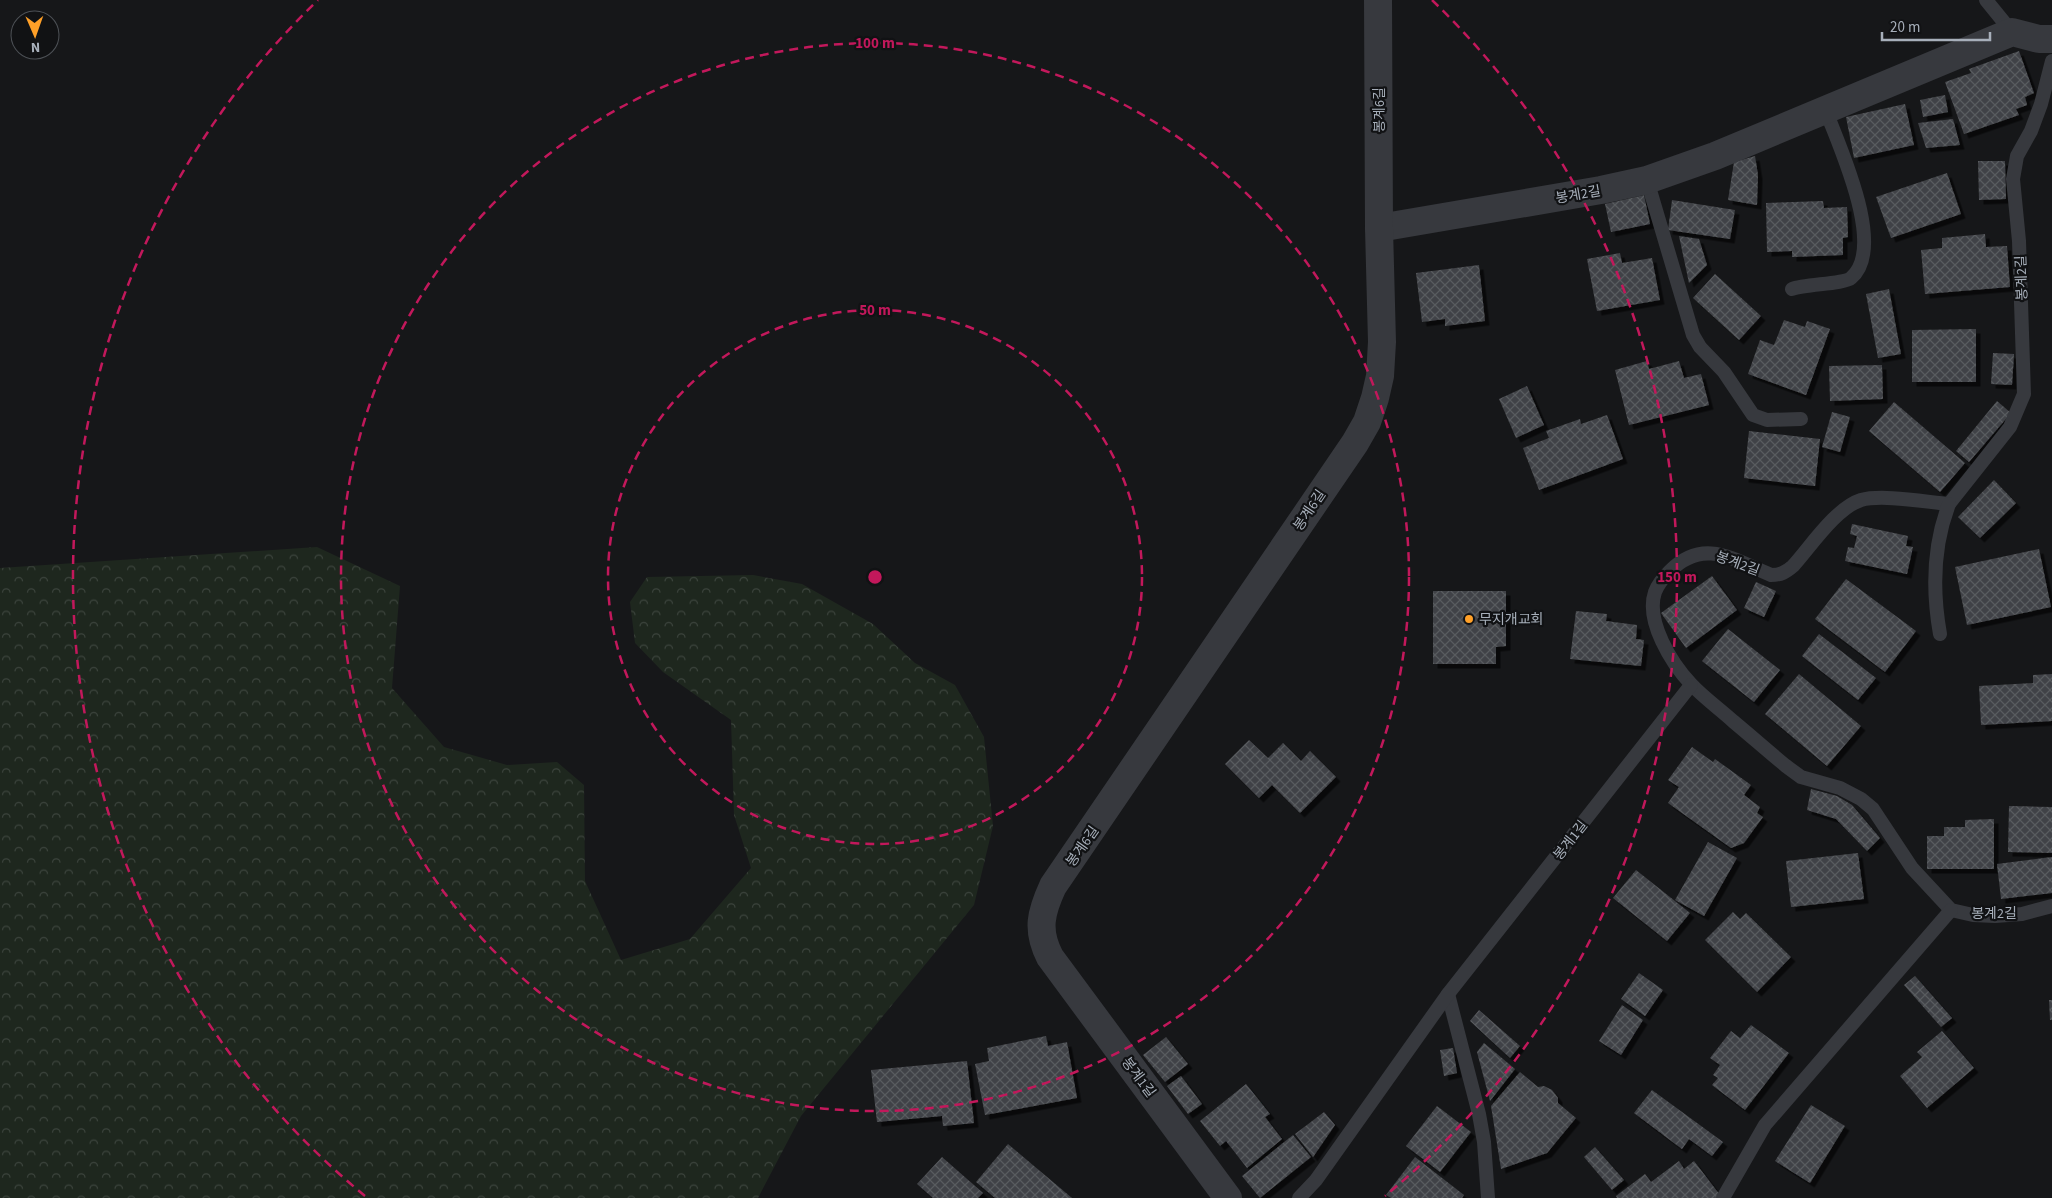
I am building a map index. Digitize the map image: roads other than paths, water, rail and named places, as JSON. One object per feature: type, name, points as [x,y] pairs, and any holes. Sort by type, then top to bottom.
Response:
[{"type":"street","name":"봉계6길","points":[[1050,957],[1043,943],[1041,926],[1044,907],[1053,886],[1338,468],[1366,422],[1380,376],[1382,342],[1379,228],[1378,0]]},
{"type":"street","name":"봉계2길","points":[[1379,228],[1601,190],[1647,180],[1715,156],[1826,111],[2012,32]]},
{"type":"street","points":[[2012,32],[2026,36],[2052,39]]},
{"type":"street","name":"봉계1길","points":[[1050,957],[1228,1198]]},
{"type":"lane","points":[[1986,0],[2012,32]]},
{"type":"lane","name":"봉계2길","points":[[2052,61],[2041,104],[2031,131],[2017,156],[2013,180],[2019,241],[2024,394],[2010,427],[1949,504],[1886,498],[1862,500],[1850,505],[1840,512],[1794,566],[1779,575],[1771,575],[1716,553],[1700,553],[1684,558],[1659,583],[1654,594],[1652,606],[1653,617],[1662,640],[1674,664],[1691,685],[1801,777],[1840,788],[1861,799],[1873,809],[1912,868],[1951,910],[1972,915],[1995,916],[2022,914],[2052,906]]},
{"type":"lane","points":[[1792,289],[1803,285],[1844,281],[1851,278],[1865,252],[1861,211],[1856,192],[1826,111]]},
{"type":"lane","points":[[1647,180],[1693,335],[1700,347],[1724,372],[1753,415],[1767,420],[1801,420]]},
{"type":"lane","points":[[1940,634],[1935,609],[1935,570],[1939,536],[1949,504]]},
{"type":"lane","name":"봉계1길","points":[[1299,1198],[1316,1180],[1448,994],[1691,685]]},
{"type":"lane","points":[[1724,1198],[1766,1125],[1951,910]]},
{"type":"lane","points":[[1448,994],[1479,1114],[1484,1142],[1488,1198]]},
{"type":"place","name":"무지개교회","points":[[1469,619]]}]
